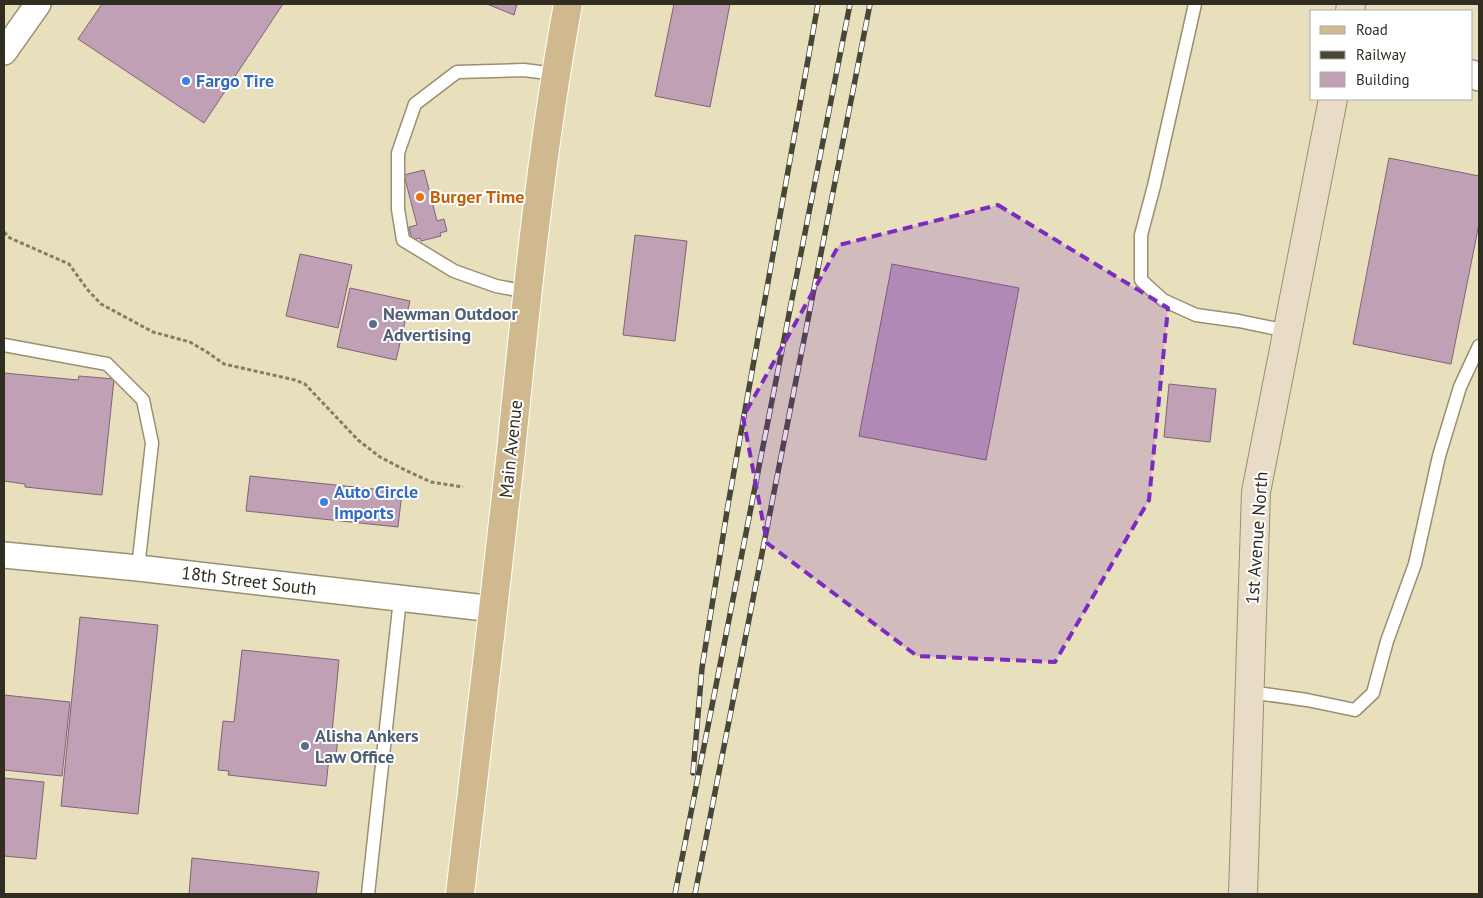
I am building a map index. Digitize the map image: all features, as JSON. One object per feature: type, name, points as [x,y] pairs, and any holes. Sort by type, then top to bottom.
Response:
[{"type":"main road","name":"Main Avenue","points":[[460,894],[494,609],[528,292],[555,74],[568,4]]},
{"type":"street","points":[[4,52],[38,4]]},
{"type":"street","name":"1st Avenue North","points":[[1243,894],[1256,492],[1332,100]]},
{"type":"street","name":"18th Street South","points":[[4,555],[138,568],[494,609]]},
{"type":"lane","points":[[1195,4],[1154,186],[1141,235],[1142,280],[1163,300],[1196,315],[1239,321],[1287,331]]},
{"type":"lane","points":[[528,292],[496,286],[454,271],[403,240],[398,208],[398,153],[414,104],[457,72],[524,70],[555,74]]},
{"type":"lane","points":[[4,345],[107,364],[143,400],[152,443],[138,568]]},
{"type":"lane","points":[[1250,692],[1307,700],[1355,710],[1373,694],[1387,641],[1414,564],[1439,456],[1460,387],[1479,346]]},
{"type":"lane","points":[[368,894],[400,599]]},
{"type":"path","points":[[4,232],[10,238],[69,264],[87,289],[101,304],[153,332],[190,342],[224,364],[305,384],[358,440],[380,457],[431,482],[463,488]]},
{"type":"highlighted area","points":[[998,205],[1168,308],[1149,500],[1055,662],[917,656],[767,543],[743,417],[839,245]]},
{"type":"building","name":"Fargo Tire","points":[[102,4],[283,4],[204,123],[78,39]]},
{"type":"building","points":[[487,4],[517,4],[514,15]]},
{"type":"building","points":[[674,4],[730,4],[710,107],[655,96]]},
{"type":"building","points":[[1389,158],[1479,176],[1479,224],[1451,364],[1353,344]]},
{"type":"building","name":"Burger Time","points":[[424,170],[437,221],[444,219],[447,231],[440,233],[441,236],[421,241],[420,238],[412,240],[409,227],[417,225],[404,175]]},
{"type":"building","points":[[635,235],[687,241],[675,341],[623,335]]},
{"type":"building","points":[[300,254],[352,265],[338,328],[286,316]]},
{"type":"building","points":[[892,264],[1019,288],[986,460],[859,436]]},
{"type":"building","name":"Newman Outdoor Advertising","points":[[350,288],[410,301],[396,360],[337,347]]},
{"type":"building","points":[[4,373],[78,380],[79,376],[114,379],[102,495],[25,487],[25,484],[4,481]]},
{"type":"building","points":[[1169,384],[1216,389],[1210,442],[1164,437]]},
{"type":"building","name":"Auto Circle Imports","points":[[250,476],[402,492],[398,527],[246,511]]},
{"type":"building","points":[[80,617],[158,625],[138,814],[61,806]]},
{"type":"building","points":[[242,650],[339,660],[332,733],[338,734],[336,759],[329,758],[326,786],[228,775],[229,771],[218,770],[223,721],[234,722]]},
{"type":"building","points":[[4,695],[70,702],[62,776],[4,770]]},
{"type":"building","points":[[4,778],[44,782],[36,859],[4,856]]},
{"type":"building","points":[[192,858],[319,872],[316,894],[189,894]]},
{"type":"railway","points":[[693,773],[702,668],[728,505],[818,4]]},
{"type":"railway","points":[[675,894],[850,4]]},
{"type":"railway","points":[[695,894],[870,4]]},
{"type":"place","name":"Fargo Tire","points":[[186,81]]},
{"type":"place","name":"Burger Time","points":[[420,197]]},
{"type":"place","name":"Newman Outdoor Advertising","points":[[373,324]]},
{"type":"place","name":"Auto Circle Imports","points":[[324,502]]},
{"type":"place","name":"Alisha Ankers Law Office","points":[[305,746]]}]
